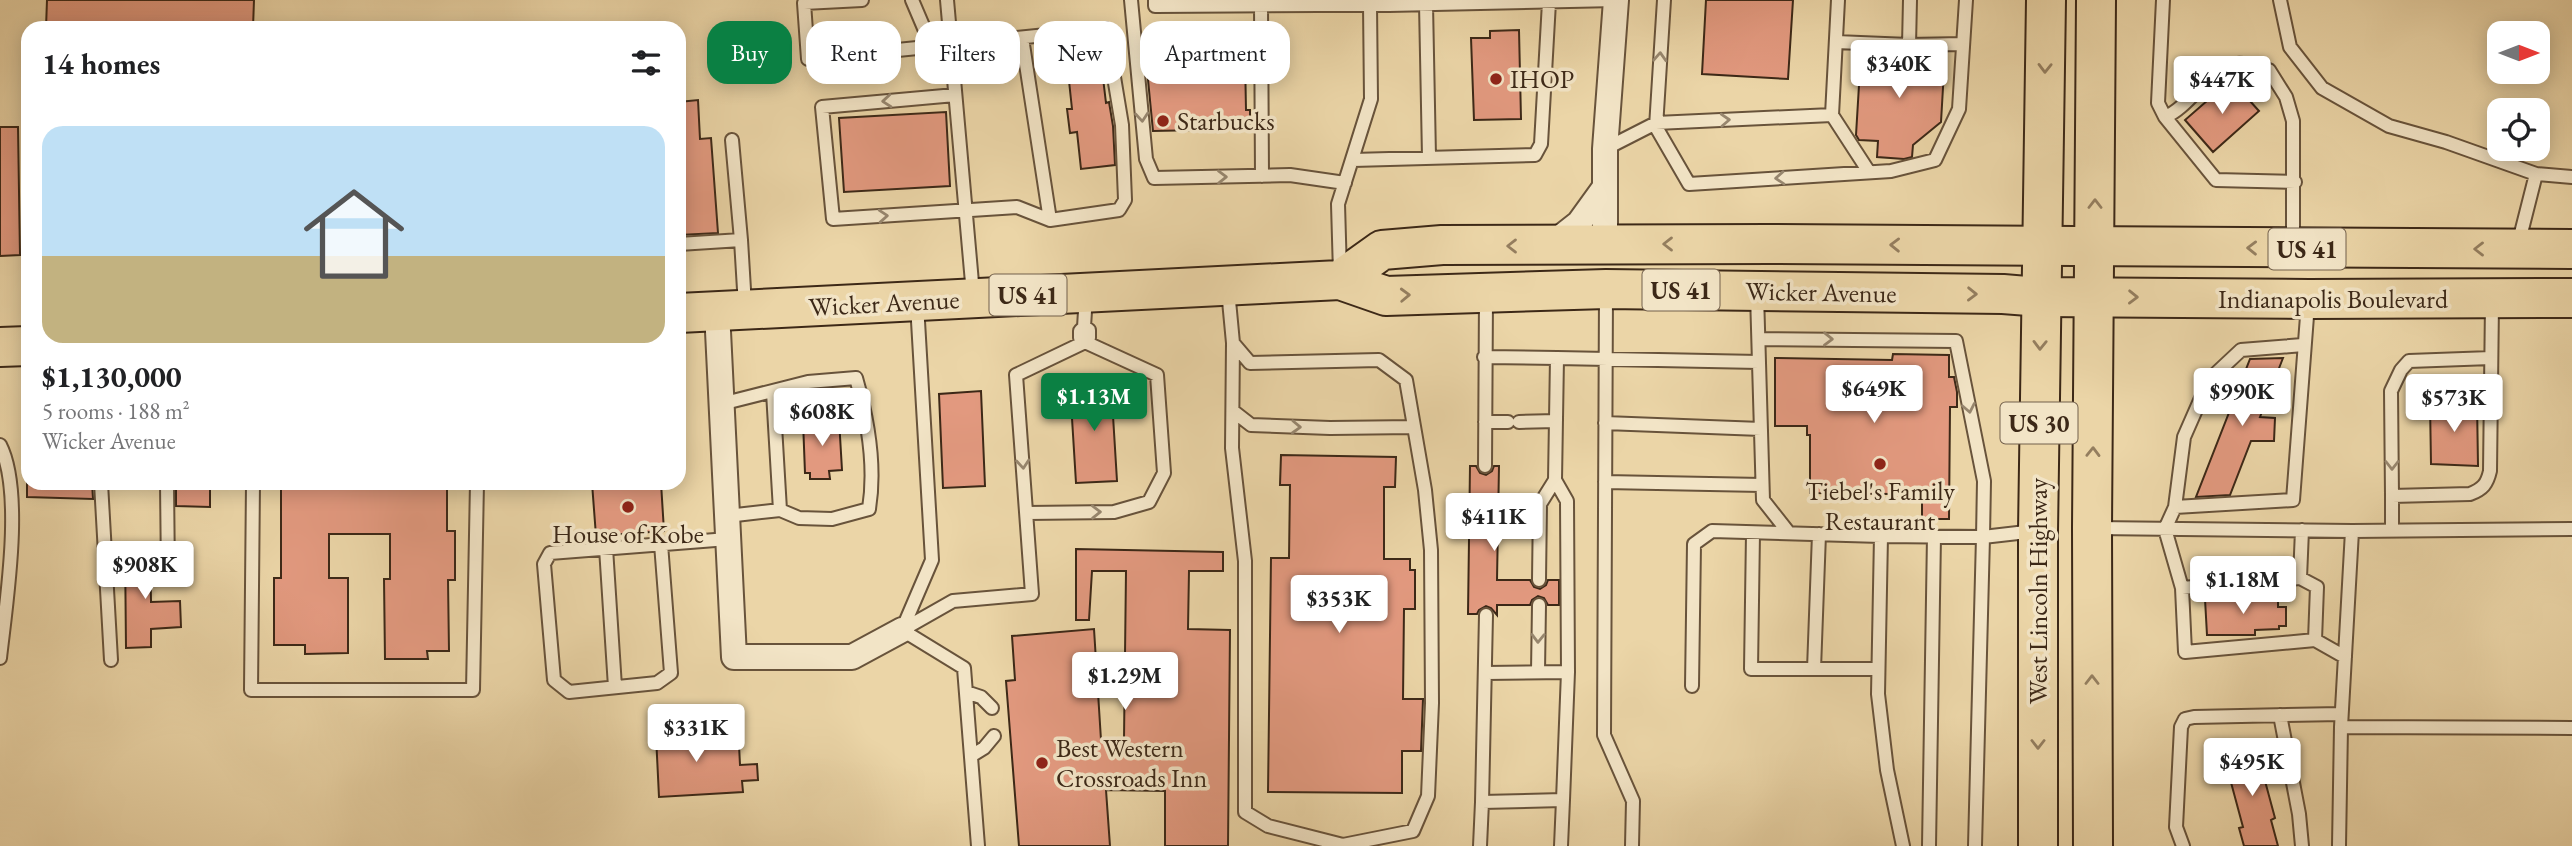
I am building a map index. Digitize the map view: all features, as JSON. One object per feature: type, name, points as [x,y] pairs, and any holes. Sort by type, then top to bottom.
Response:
[{"type":"main road","name":"West Lincoln Highway","points":[[2038,846],[2038,531],[2046,0]]},
{"type":"main road","name":"West Lincoln Highway","points":[[2093,846],[2092,528],[2096,0]]},
{"type":"main road","points":[[1486,293],[1497,275],[1577,271],[1601,266],[1605,244]]},
{"type":"main road","name":"Wicker Avenue","points":[[1340,280],[1382,250],[1442,245],[2042,246]]},
{"type":"main road","name":"Indianapolis Boulevard","points":[[2042,246],[2572,249]]},
{"type":"main road","name":"Wicker Avenue","points":[[686,313],[974,298],[1085,310],[1228,286],[1340,280],[1386,296],[1606,289],[2094,297]]},
{"type":"main road","name":"Indianapolis Boulevard","points":[[2094,297],[2572,298]]},
{"type":"main road","points":[[0,347],[21,346]]},
{"type":"street","points":[[1605,244],[1605,149],[1616,0]]},
{"type":"street","points":[[1550,245],[1579,223],[1605,187]]},
{"type":"street","points":[[731,310],[721,404],[734,657],[852,657],[902,630]]},
{"type":"lane","points":[[863,0],[804,3],[807,59],[915,49]]},
{"type":"lane","points":[[912,0],[921,21]]},
{"type":"lane","points":[[947,0],[948,21]]},
{"type":"lane","points":[[1131,0],[1146,159],[1154,178],[1290,175],[1345,183]]},
{"type":"lane","points":[[1155,0],[1155,6],[1616,0]]},
{"type":"lane","points":[[1664,0],[1656,127],[1689,184],[1891,171],[1936,160],[1959,109],[1966,0]]},
{"type":"lane","points":[[1838,0],[1832,115],[1869,172]]},
{"type":"lane","points":[[1909,45],[1910,0]]},
{"type":"lane","points":[[2163,0],[2158,103],[2165,117],[2216,180],[2295,182]]},
{"type":"lane","points":[[2280,0],[2290,47],[2322,88],[2389,126],[2446,142],[2536,174],[2572,177]]},
{"type":"lane","points":[[1340,280],[1338,204],[1371,99],[1370,2]]},
{"type":"lane","points":[[1353,160],[1535,155],[1541,144],[1549,2]]},
{"type":"lane","points":[[1426,4],[1429,157]]},
{"type":"lane","points":[[1261,5],[1262,176]]},
{"type":"lane","points":[[955,95],[822,107],[833,219],[1017,207],[1050,220],[1119,210],[1125,200],[1122,125],[1106,29],[1022,38],[1050,220]]},
{"type":"lane","points":[[1836,42],[1963,44]]},
{"type":"lane","points":[[2165,117],[2177,112],[2219,71],[2237,63],[2269,70],[2286,97],[2292,121],[2295,182],[2293,249]]},
{"type":"lane","points":[[954,84],[974,298]]},
{"type":"lane","points":[[1605,149],[1656,123],[1832,115]]},
{"type":"lane","points":[[731,310],[741,240],[732,140]]},
{"type":"lane","points":[[2517,249],[2536,174]]},
{"type":"lane","points":[[686,244],[741,240]]},
{"type":"lane","points":[[1228,286],[1233,343],[1232,448],[1245,561],[1245,811],[1268,826],[1343,845],[1413,831],[1428,796],[1432,703],[1431,550],[1425,490],[1406,380],[1378,360],[1250,363],[1233,343]]},
{"type":"lane","points":[[1606,289],[1604,735],[1633,802],[1632,846]]},
{"type":"lane","points":[[1757,290],[1763,499],[1789,533]]},
{"type":"lane","points":[[1485,466],[1486,293]]},
{"type":"lane","points":[[2175,508],[2292,500],[2309,299]]},
{"type":"lane","points":[[2392,496],[2470,494],[2480,491],[2487,483],[2490,471],[2492,299]]},
{"type":"lane","points":[[902,630],[932,560],[917,301]]},
{"type":"lane","points":[[1027,513],[1114,512],[1149,502],[1164,473],[1157,375],[1080,338],[1085,310]]},
{"type":"lane","points":[[1760,339],[1956,341],[1983,481],[1975,846]]},
{"type":"lane","points":[[902,630],[953,601],[1032,594],[1016,375],[1085,342]]},
{"type":"lane","points":[[2304,345],[2241,350],[2209,380],[2185,437],[2175,508],[2165,529],[2182,589],[2185,652],[2315,639],[2345,657]]},
{"type":"lane","points":[[1484,357],[1759,362]]},
{"type":"lane","points":[[1556,358],[1555,480],[1567,501],[1567,671],[1561,846]]},
{"type":"lane","points":[[2392,531],[2391,391],[2400,370],[2409,361],[2491,358]]},
{"type":"lane","points":[[661,544],[671,673],[657,683],[569,692],[554,680],[544,564],[550,553],[661,544],[780,510],[799,517],[832,519],[869,509],[872,488],[866,415],[856,378],[807,382],[721,404]]},
{"type":"lane","points":[[773,392],[780,510]]},
{"type":"lane","points":[[1233,411],[1251,425],[1330,428],[1414,426]]},
{"type":"lane","points":[[1485,422],[1556,421]]},
{"type":"lane","points":[[1605,423],[1761,429]]},
{"type":"lane","points":[[0,445],[8,462],[13,503],[0,658]]},
{"type":"lane","points":[[1539,580],[1540,504],[1555,480]]},
{"type":"lane","points":[[1605,482],[1762,485]]},
{"type":"lane","points":[[101,490],[111,660]]},
{"type":"lane","points":[[167,490],[168,575]]},
{"type":"lane","points":[[253,490],[251,690],[474,690],[477,490]]},
{"type":"lane","points":[[2092,528],[2352,531],[2572,529]]},
{"type":"lane","points":[[2300,578],[2302,530]]},
{"type":"lane","points":[[1692,686],[1694,544],[1712,531],[1983,537],[2038,531]]},
{"type":"lane","points":[[2339,846],[2341,721],[2352,531]]},
{"type":"lane","points":[[1753,533],[1751,669],[1878,669]]},
{"type":"lane","points":[[1814,669],[1819,534]]},
{"type":"lane","points":[[1881,536],[1878,694],[1888,770],[1903,846]]},
{"type":"lane","points":[[1929,846],[1934,536]]},
{"type":"lane","points":[[606,548],[615,688]]},
{"type":"lane","points":[[2182,589],[2300,578],[2317,587],[2315,639]]},
{"type":"lane","points":[[1538,671],[1539,605]]},
{"type":"lane","points":[[1480,846],[1486,615]]},
{"type":"lane","points":[[902,630],[964,668],[978,846]]},
{"type":"lane","points":[[1486,673],[1567,671]]},
{"type":"lane","points":[[966,692],[981,696],[992,708]]},
{"type":"lane","points":[[2280,715],[2299,814],[2302,846]]},
{"type":"lane","points":[[2183,846],[2176,827],[2181,727],[2185,719],[2280,715],[2341,721],[2572,728]]},
{"type":"lane","points":[[971,756],[985,748],[994,736]]},
{"type":"lane","points":[[1482,802],[1563,800]]},
{"type":"building","points":[[47,0],[254,0],[253,21],[46,21]]},
{"type":"building","points":[[1706,0],[1793,0],[1788,79],[1702,74]]},
{"type":"building","name":"IHOP","points":[[1519,30],[1521,119],[1474,120],[1471,38],[1490,38],[1490,31]]},
{"type":"building","points":[[1861,52],[1945,53],[1941,122],[1913,145],[1912,157],[1877,157],[1878,141],[1859,140],[1856,135]]},
{"type":"building","points":[[2231,80],[2259,111],[2213,152],[2185,120]]},
{"type":"building","points":[[1069,84],[1104,84],[1113,126],[1115,165],[1081,169],[1077,132],[1070,133],[1067,109],[1072,109]]},
{"type":"building","points":[[1148,84],[1246,84],[1250,129],[1153,131]]},
{"type":"building","points":[[698,100],[700,139],[711,138],[718,233],[686,235],[686,101]]},
{"type":"building","points":[[946,112],[950,186],[844,192],[839,118]]},
{"type":"building","points":[[0,127],[18,127],[20,255],[0,256]]},
{"type":"building","name":"Tiebel's Family Restaurant","points":[[1893,354],[1949,355],[1949,377],[1954,377],[1957,407],[1950,407],[1949,519],[1922,519],[1922,499],[1890,499],[1891,494],[1810,493],[1810,435],[1807,435],[1807,426],[1775,426],[1775,358],[1892,360]]},
{"type":"building","points":[[2283,358],[2260,417],[2275,418],[2274,441],[2251,441],[2230,495],[2196,497],[2250,359]]},
{"type":"building","points":[[1111,383],[1117,481],[1076,483],[1070,386]]},
{"type":"building","points":[[981,391],[985,486],[943,488],[939,394]]},
{"type":"building","points":[[2477,402],[2478,466],[2431,464],[2430,403]]},
{"type":"building","points":[[839,419],[842,470],[829,471],[830,479],[810,479],[810,473],[805,473],[803,421]]},
{"type":"building","points":[[1281,455],[1396,457],[1395,487],[1384,487],[1384,559],[1410,559],[1410,570],[1415,570],[1415,609],[1404,609],[1403,699],[1423,699],[1421,751],[1402,751],[1402,793],[1268,792],[1271,558],[1289,558],[1290,485],[1280,485]]},
{"type":"building","points":[[1470,466],[1476,466],[1480,473],[1486,475],[1494,466],[1499,466],[1497,580],[1530,580],[1534,587],[1540,589],[1548,580],[1559,580],[1559,605],[1548,605],[1544,598],[1538,596],[1530,605],[1497,605],[1497,615],[1486,606],[1477,614],[1468,614]]},
{"type":"building","points":[[27,490],[92,490],[93,499],[27,497]]},
{"type":"building","points":[[176,490],[210,490],[210,507],[176,506]]},
{"type":"building","points":[[281,490],[447,490],[447,531],[455,531],[455,580],[448,580],[449,651],[427,651],[428,659],[385,659],[384,579],[390,579],[390,534],[329,534],[329,578],[348,578],[348,653],[305,654],[305,645],[274,645],[274,578],[281,578]]},
{"type":"building","name":"House of Kobe","points":[[593,490],[661,490],[664,531],[596,536]]},
{"type":"building","points":[[125,547],[150,547],[151,602],[180,601],[181,627],[151,629],[151,647],[126,648]]},
{"type":"building","points":[[1076,549],[1223,552],[1223,571],[1189,571],[1188,629],[1230,630],[1228,846],[1165,846],[1165,791],[1106,790],[1110,846],[1019,846],[1006,681],[1015,680],[1012,636],[1094,629],[1101,740],[1124,739],[1126,571],[1092,571],[1089,620],[1076,620]]},
{"type":"building","points":[[2278,597],[2278,607],[2286,607],[2286,626],[2255,630],[2255,635],[2207,635],[2205,599]]},
{"type":"building","points":[[682,713],[684,748],[739,745],[740,765],[757,764],[758,780],[742,781],[743,792],[659,797],[655,715]]},
{"type":"building","points":[[2255,744],[2275,818],[2271,820],[2278,846],[2244,846],[2239,828],[2243,827],[2229,775],[2233,774],[2227,752]]},
{"type":"place","name":"IHOP","points":[[1496,79]]},
{"type":"place","name":"Starbucks","points":[[1163,121]]},
{"type":"place","name":"Tiebel's Family Restaurant","points":[[1880,464]]},
{"type":"place","name":"House of Kobe","points":[[628,507]]},
{"type":"place","name":"Best Western Crossroads Inn","points":[[1042,763]]}]
